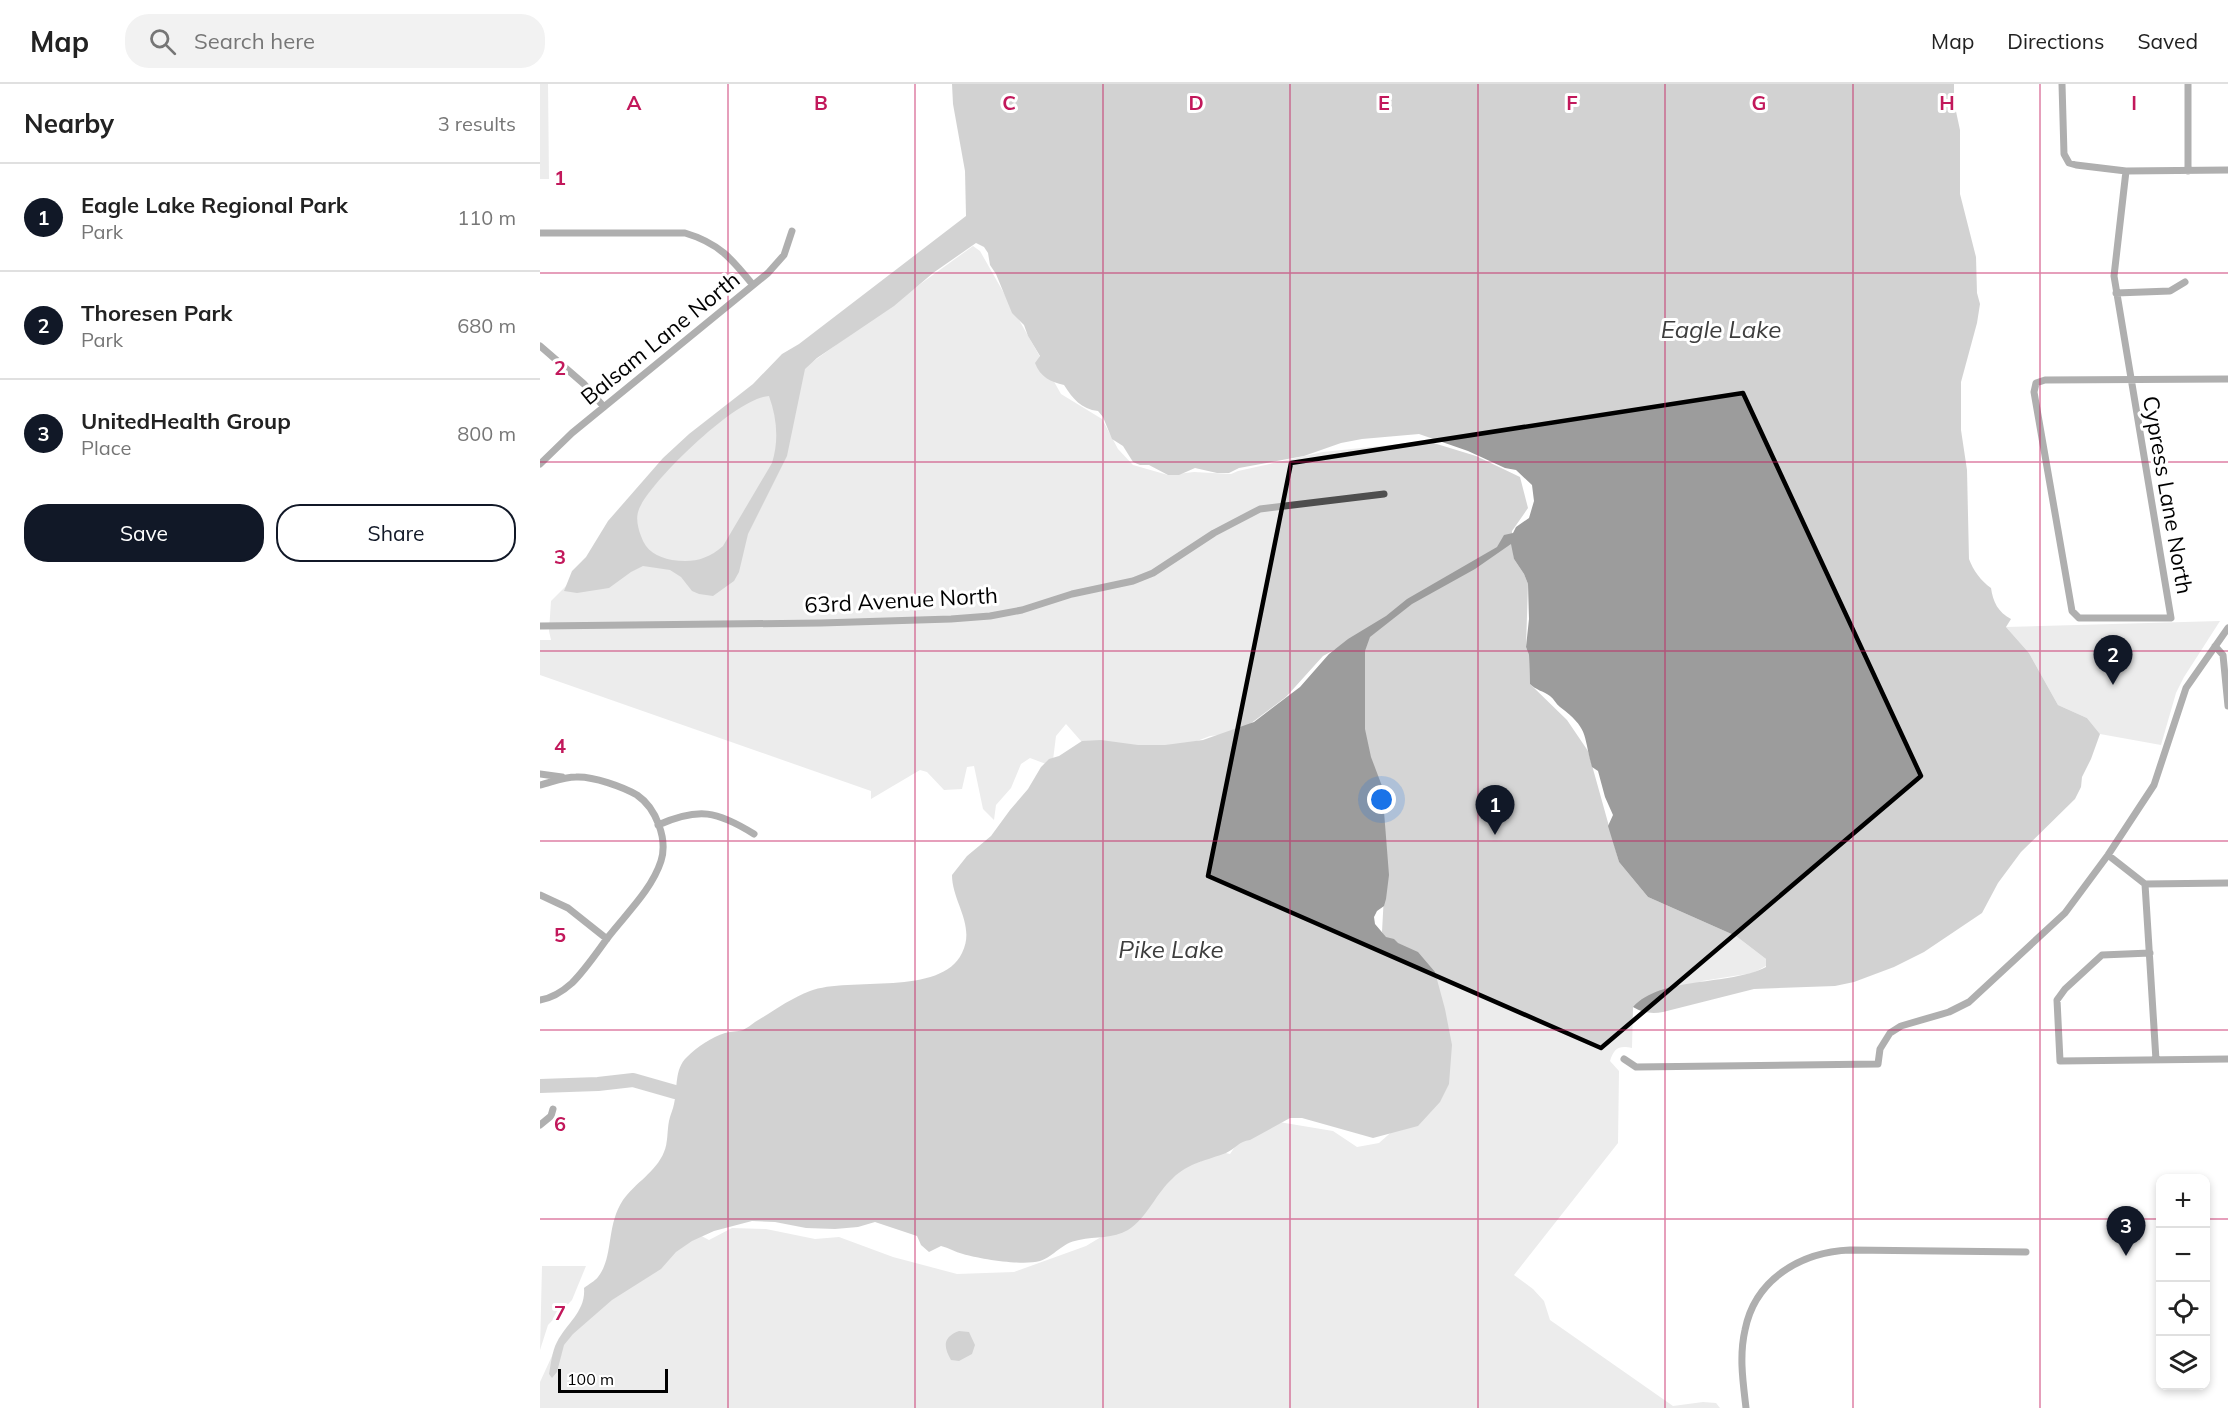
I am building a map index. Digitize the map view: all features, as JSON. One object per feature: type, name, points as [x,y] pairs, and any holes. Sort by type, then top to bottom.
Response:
[{"type":"street","points":[[2062,84],[2064,154],[2069,163],[2126,171],[2228,170]]},
{"type":"street","points":[[2188,84],[2188,171]]},
{"type":"street","name":"Cypress Lane North","points":[[2126,171],[2115,258],[2116,293],[2171,618],[2079,618],[2074,616],[2072,611],[2034,387],[2036,383],[2045,380],[2130,379]]},
{"type":"street","points":[[540,233],[668,231],[685,233],[701,237],[726,253],[753,285]]},
{"type":"street","name":"Balsam Lane North","points":[[540,464],[565,438],[777,265],[784,255],[792,231]]},
{"type":"street","points":[[2116,293],[2170,291],[2185,282]]},
{"type":"street","points":[[540,346],[584,384],[604,407]]},
{"type":"street","points":[[2130,379],[2228,379]]},
{"type":"street","name":"63rd Avenue North","points":[[540,626],[854,622],[990,616],[1022,610],[1071,594],[1133,581],[1153,573],[1214,533],[1260,508],[1384,494]]},
{"type":"street","points":[[1624,1059],[1636,1067],[1878,1064],[1880,1049],[1890,1033],[1901,1026],[1949,1012],[1969,1002],[2065,913],[2108,855],[2154,785],[2186,688],[2228,628]]},
{"type":"street","points":[[2215,646],[2223,655],[2228,706]]},
{"type":"street","points":[[540,774],[568,778],[592,778],[638,796],[654,814],[663,850],[650,883],[572,982],[556,996],[540,1000]]},
{"type":"street","points":[[540,785],[568,778]]},
{"type":"street","points":[[658,825],[689,813],[708,813],[731,820],[754,834]]},
{"type":"street","points":[[2108,855],[2145,884],[2228,884]]},
{"type":"street","points":[[2145,884],[2156,1060]]},
{"type":"street","points":[[540,894],[568,908],[607,939]]},
{"type":"street","points":[[2150,953],[2102,955],[2065,989],[2057,1000],[2060,1061],[2228,1059]]},
{"type":"street","points":[[540,1125],[551,1116],[553,1109]]},
{"type":"street","points":[[1746,1408],[1742,1347],[1751,1312],[1759,1297],[1774,1279],[1803,1259],[1833,1251],[2026,1252]]},
{"type":"highlighted area","points":[[1743,393],[1921,776],[1601,1048],[1208,876],[1291,463]]},
{"type":"shaded area","points":[[540,84],[548,84],[549,179],[540,179]]},
{"type":"shaded area","points":[[973,246],[980,251],[1061,394],[1102,419],[1118,449],[1133,465],[1168,475],[1194,472],[1231,474],[1323,452],[1427,441],[1476,456],[1520,477],[1528,508],[1512,531],[1514,559],[1528,584],[1526,647],[1529,655],[1530,684],[1567,720],[1588,751],[1619,862],[1648,897],[1736,936],[1766,959],[1766,966],[1753,973],[1702,981],[1633,1007],[1632,1048],[1618,1048],[1610,1061],[1619,1071],[1618,1143],[1514,1275],[1533,1289],[1544,1301],[1550,1320],[1673,1406],[1703,1402],[1716,1403],[1720,1408],[540,1408],[540,1382],[557,1345],[692,1231],[709,1240],[732,1228],[766,1229],[815,1239],[839,1237],[893,1257],[957,1274],[1014,1272],[1086,1246],[1106,1234],[1175,1165],[1200,1162],[1213,1150],[1230,1154],[1245,1132],[1267,1120],[1333,1131],[1357,1147],[1379,1143],[1413,1113],[1388,943],[1382,932],[1385,876],[1336,649],[1323,656],[1286,697],[1238,733],[1210,736],[1163,754],[1095,757],[1066,724],[1056,736],[1053,760],[1046,764],[1030,758],[1021,764],[1011,788],[996,805],[994,820],[983,809],[974,766],[967,767],[962,789],[944,790],[927,772],[920,770],[871,799],[871,791],[540,675],[540,640],[551,640],[549,631],[551,601],[601,551],[685,448],[768,381],[811,363]]},
{"type":"shaded area","points":[[2220,621],[2176,693],[2161,745],[2100,734],[2087,718],[2058,705],[2029,653],[2006,627]]},
{"type":"shaded area","points":[[542,1266],[586,1266],[572,1300],[548,1325],[540,1350]]},
{"type":"water","name":"Eagle Lake","points":[[952,84],[1954,84],[1954,102],[1960,130],[1960,194],[1976,257],[1977,293],[1980,304],[1961,382],[1961,430],[1967,470],[1969,559],[1978,575],[1991,588],[1997,606],[2011,619],[2006,627],[2029,653],[2058,705],[2087,718],[2100,734],[2075,799],[2021,852],[1998,883],[1982,913],[1924,952],[1894,967],[1854,982],[1835,986],[1754,989],[1663,1012],[1640,1011],[1633,1007],[1645,997],[1660,990],[1751,973],[1766,967],[1766,959],[1736,936],[1648,897],[1619,862],[1608,826],[1613,815],[1598,771],[1592,767],[1584,733],[1576,721],[1551,697],[1530,684],[1529,655],[1526,647],[1529,619],[1528,584],[1514,559],[1511,544],[1475,569],[1412,604],[1370,637],[1365,651],[1365,729],[1371,757],[1382,786],[1389,875],[1384,906],[1377,911],[1374,917],[1375,924],[1386,937],[1418,952],[1435,972],[1452,1045],[1449,1084],[1440,1102],[1418,1126],[1373,1138],[1302,1118],[1290,1118],[1226,1153],[1192,1165],[1179,1173],[1167,1184],[1135,1225],[1128,1230],[1110,1236],[1073,1242],[1040,1261],[1013,1262],[980,1258],[941,1246],[929,1252],[921,1245],[917,1236],[875,1222],[858,1227],[835,1229],[752,1221],[714,1231],[692,1241],[676,1252],[661,1269],[612,1300],[573,1334],[564,1345],[557,1372],[552,1378],[549,1374],[555,1346],[579,1310],[584,1288],[597,1278],[603,1269],[618,1210],[628,1194],[656,1166],[664,1152],[674,1106],[678,1073],[683,1062],[691,1053],[715,1037],[727,1032],[743,1030],[789,1001],[810,991],[827,987],[915,980],[935,975],[951,967],[962,953],[966,943],[965,923],[952,875],[967,856],[991,836],[1049,759],[1059,756],[1082,741],[1101,740],[1138,745],[1165,745],[1203,740],[1254,722],[1300,687],[1329,654],[1348,639],[1386,616],[1407,599],[1497,547],[1504,535],[1513,533],[1516,527],[1529,518],[1534,501],[1532,485],[1516,470],[1505,468],[1468,451],[1419,434],[1341,443],[1304,456],[1239,468],[1229,473],[1195,468],[1179,475],[1168,475],[1149,465],[1133,462],[1123,446],[1112,439],[1098,411],[1082,406],[1064,385],[1050,380],[1040,372],[1035,363],[1040,356],[1024,325],[1012,313],[990,265],[988,253],[984,247],[976,243],[933,273],[894,306],[817,358],[805,369],[787,456],[748,534],[739,572],[734,581],[713,596],[699,594],[692,591],[681,577],[670,570],[643,566],[609,588],[577,593],[564,591],[572,571],[586,557],[608,521],[663,458],[689,434],[753,384],[782,354],[799,344],[966,216],[965,171],[953,104]],"holes":[[[769,396],[776,438],[772,463],[723,546],[711,555],[693,561],[672,560],[653,552],[643,541],[637,520],[639,509],[650,492],[699,440],[737,410],[755,400]]]},
{"type":"water","points":[[959,1331],[969,1332],[975,1345],[972,1354],[959,1361],[951,1360],[946,1342],[950,1336]]},
{"type":"waterway","points":[[540,1086],[633,1080],[675,1092]]},
{"type":"place","name":"Thoresen Park","points":[[2113,685]]},
{"type":"place","name":"Eagle Lake Regional Park","points":[[1495,835]]},
{"type":"place","name":"UnitedHealth Group","points":[[2126,1256]]},
{"type":"water label","name":"Pike Lake","points":[[1171,949]]}]
